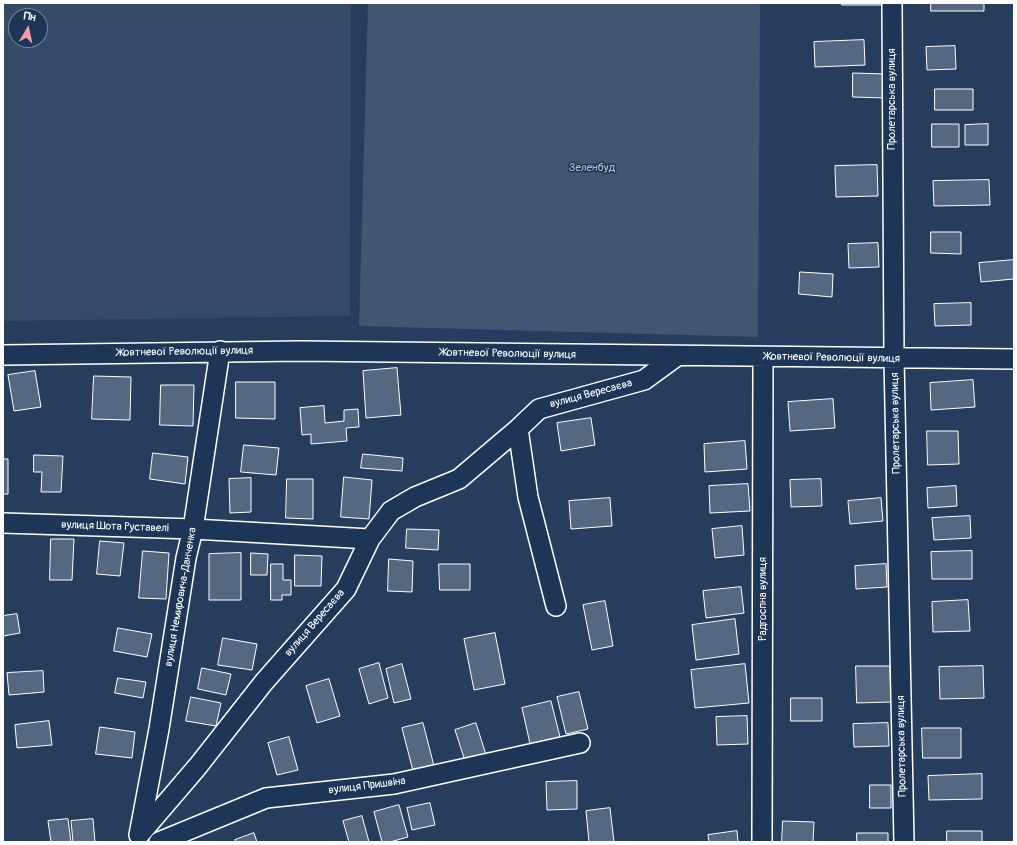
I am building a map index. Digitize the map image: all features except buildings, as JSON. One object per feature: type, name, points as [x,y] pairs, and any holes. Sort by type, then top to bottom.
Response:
[{"type":"street","name":"Пролетарська вулиця","points":[[892,3],[894,358],[904,842]]},
{"type":"street","name":"вулиця Немировича-Данченка","points":[[138,838],[159,729],[186,558],[194,529],[220,351]]},
{"type":"street","name":"Жовтневої Революції вулиця","points":[[3,355],[301,351],[1014,359]]},
{"type":"street","name":"вулиця Вересаєва","points":[[138,838],[198,766],[264,682],[346,589],[370,539],[391,511],[415,497],[459,479],[518,430],[539,408],[644,380],[677,356]]},
{"type":"street","name":"Радгоспна вулиця","points":[[762,842],[763,357]]},
{"type":"street","points":[[518,430],[528,497],[556,606]]},
{"type":"street","name":"вулиця Шота Руставелі","points":[[3,523],[194,529],[370,539]]},
{"type":"street","name":"вулиця Пришвіна","points":[[159,842],[266,798],[394,784],[580,742]]},
{"type":"shaded area","points":[[3,3],[351,3],[350,316],[3,321]]},
{"type":"green space","name":"Зеленбуд","points":[[368,3],[760,3],[758,337],[359,326]]}]
